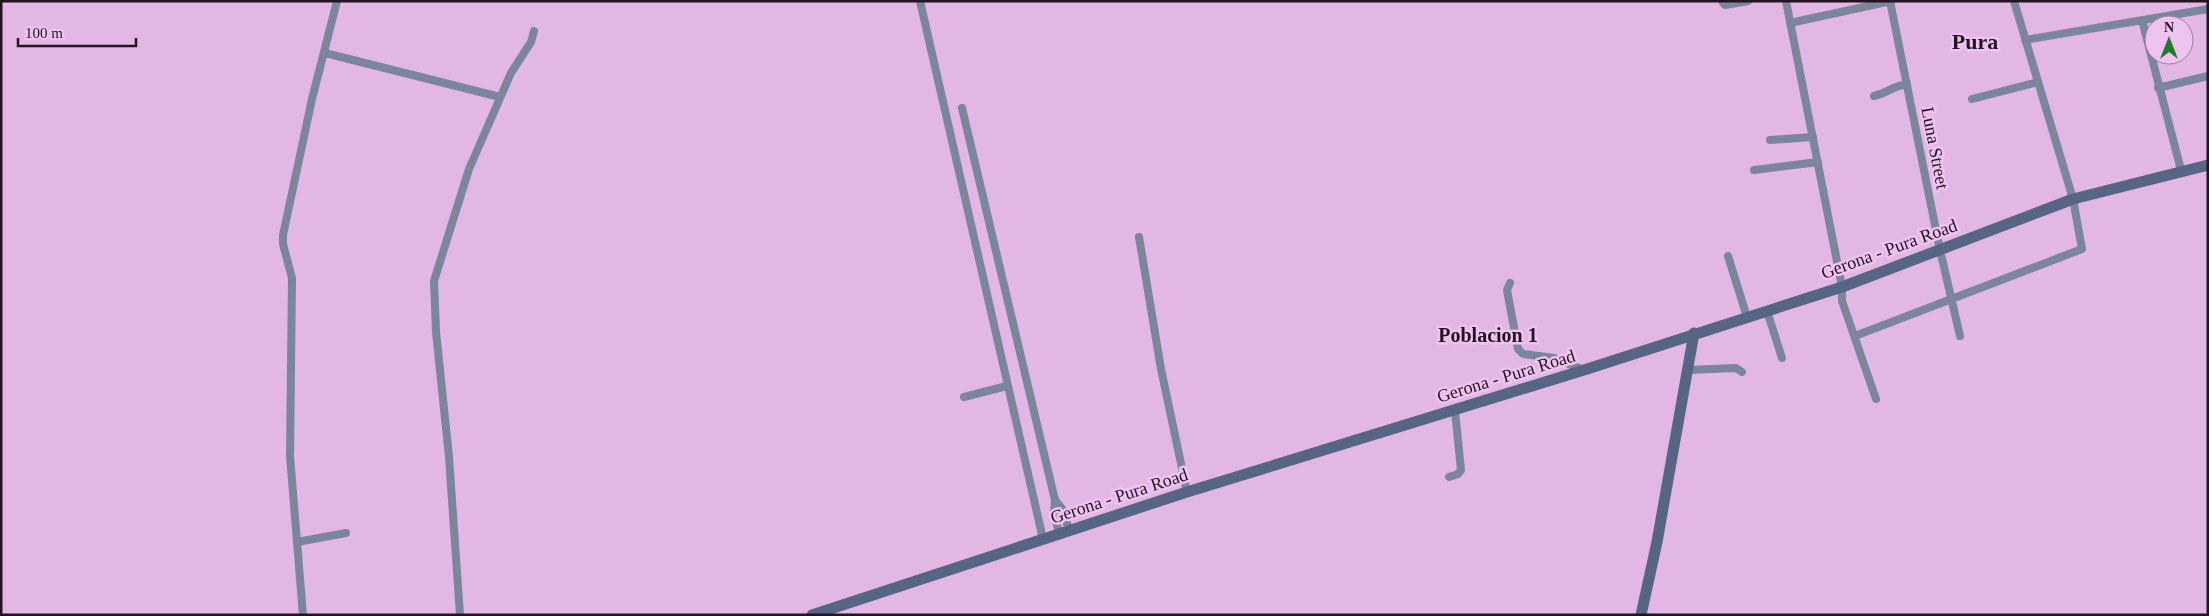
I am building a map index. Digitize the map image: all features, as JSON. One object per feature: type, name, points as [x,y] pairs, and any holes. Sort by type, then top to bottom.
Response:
[{"type":"main road","name":"Gerona - Pura Road","points":[[812,615],[1187,492],[1455,411],[1842,287],[2072,199],[2181,170],[2208,165]]},
{"type":"main road","points":[[1641,615],[1694,333]]},
{"type":"street","points":[[303,615],[290,456],[292,278],[283,244],[283,235],[312,100],[337,1]]},
{"type":"street","points":[[920,1],[1042,539]]},
{"type":"street","points":[[1722,1],[1726,5],[1748,1]]},
{"type":"street","points":[[1786,1],[1842,287],[1842,301],[1856,336],[1876,400]]},
{"type":"street","points":[[1790,23],[1890,1]]},
{"type":"street","name":"Luna Street","points":[[1890,1],[1940,250],[1960,336]]},
{"type":"street","points":[[1856,336],[2079,252],[2082,246],[2072,199],[2014,1]]},
{"type":"street","points":[[2025,40],[2208,9]]},
{"type":"street","points":[[2142,20],[2158,88],[2181,170]]},
{"type":"street","points":[[460,615],[449,457],[436,332],[434,281],[469,169],[514,67],[531,42],[534,31]]},
{"type":"street","points":[[325,53],[500,97]]},
{"type":"street","points":[[2158,88],[2208,76]]},
{"type":"street","points":[[1972,99],[2038,82]]},
{"type":"street","points":[[1874,96],[1883,94],[1892,87],[1907,84]]},
{"type":"street","points":[[962,108],[1055,500],[1063,510],[1064,532]]},
{"type":"street","points":[[1770,140],[1813,137]]},
{"type":"street","points":[[1754,170],[1818,162]]},
{"type":"street","points":[[1139,237],[1161,368],[1187,492]]},
{"type":"street","points":[[1728,256],[1747,317]]},
{"type":"street","points":[[1510,283],[1507,290],[1518,350],[1523,354],[1554,358],[1584,370]]},
{"type":"street","points":[[1766,310],[1782,358]]},
{"type":"street","points":[[1688,370],[1736,368],[1742,372]]},
{"type":"street","points":[[964,397],[1007,386]]},
{"type":"street","points":[[1449,477],[1458,474],[1461,470],[1455,411]]},
{"type":"street","points":[[297,542],[346,533]]},
{"type":"district","name":"Pura","points":[[1975,41]]},
{"type":"district","name":"Poblacion 1","points":[[1488,335]]}]
